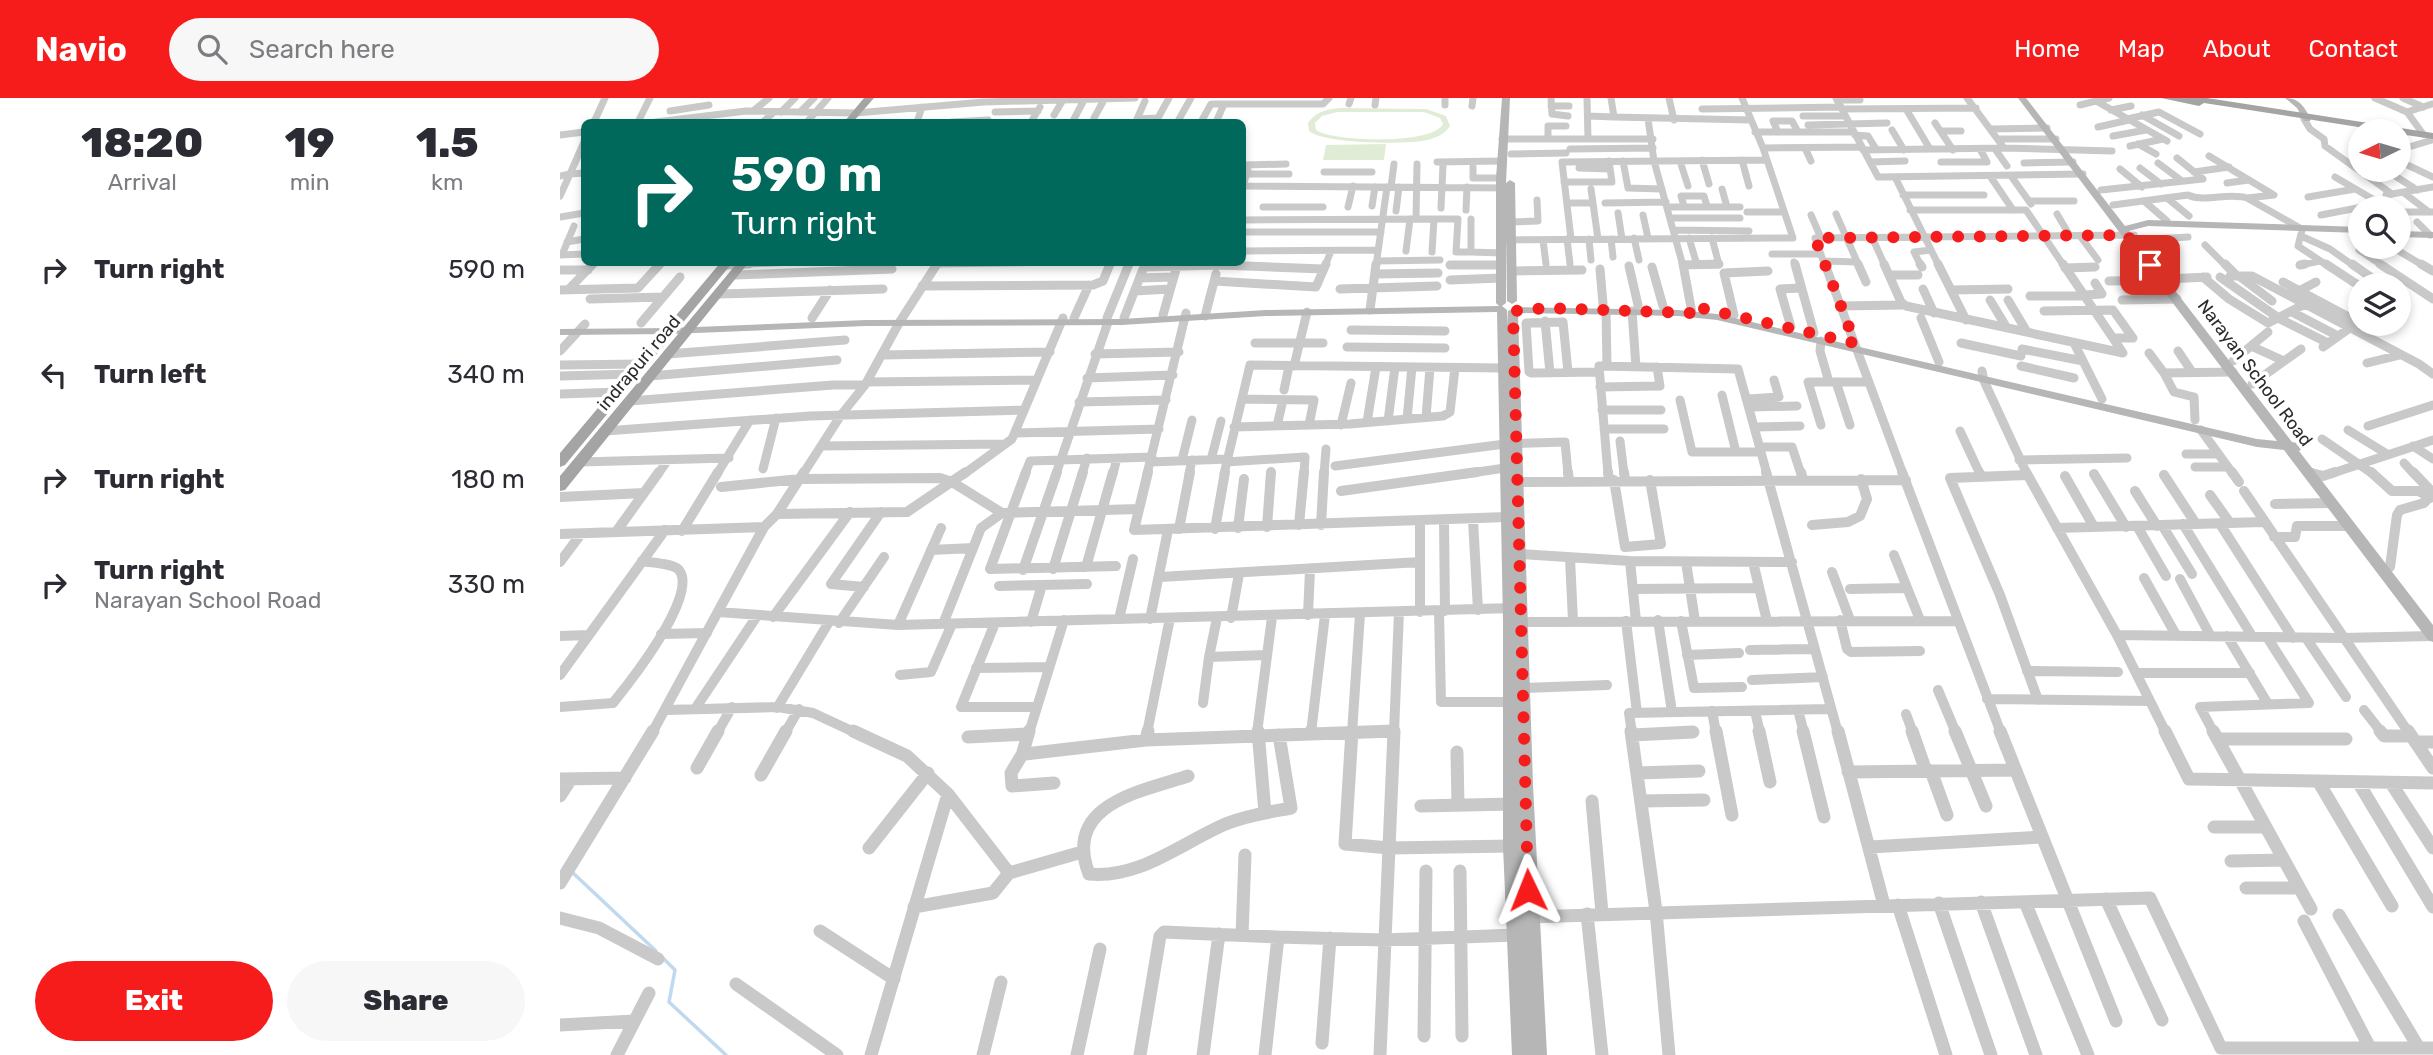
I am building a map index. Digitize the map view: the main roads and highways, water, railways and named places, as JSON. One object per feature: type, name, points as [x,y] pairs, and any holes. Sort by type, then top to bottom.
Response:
[{"type":"main road","points":[[858,118],[869,98]]},
{"type":"main road","points":[[858,118],[869,112],[880,98]]},
{"type":"main road","points":[[2166,98],[2430,137]]},
{"type":"main road","points":[[2189,98],[2348,125]]},
{"type":"main road","points":[[2412,135],[2430,137]]},
{"type":"main road","name":"indrapuri road","points":[[642,371],[668,355],[683,327],[720,294],[735,266]]},
{"type":"main road","name":"indrapuri road","points":[[560,487],[606,430],[624,396],[642,371],[735,266]]},
{"type":"main road","name":"indrapuri road","points":[[560,462],[624,396]]},
{"type":"waterway","points":[[572,872],[656,951]]},
{"type":"waterway","points":[[663,958],[675,970],[669,1002],[726,1055]]}]
